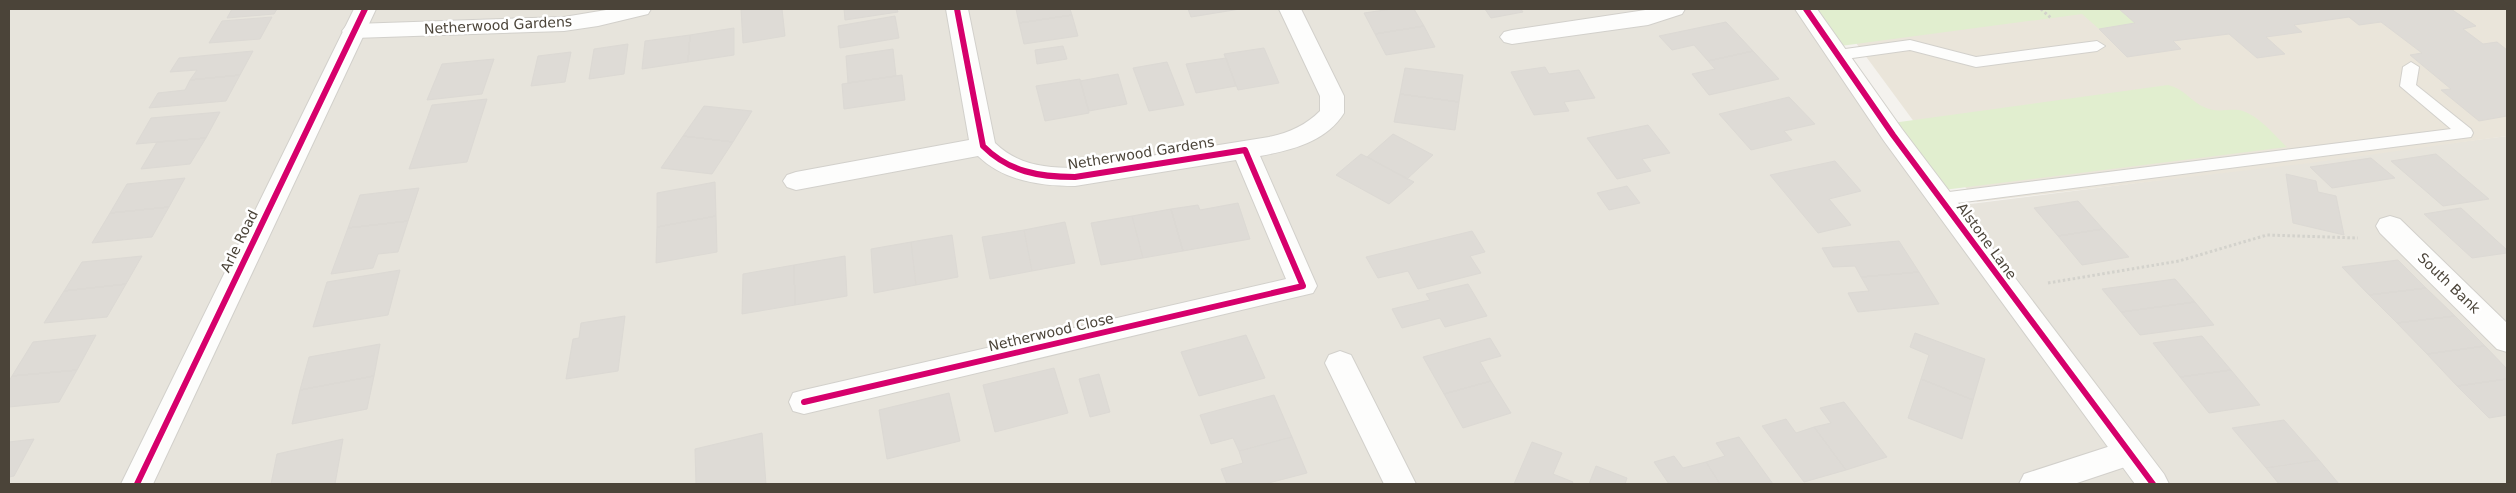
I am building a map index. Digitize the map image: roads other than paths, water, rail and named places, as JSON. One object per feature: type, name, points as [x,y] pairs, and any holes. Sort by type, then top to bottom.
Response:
[{"type":"street","name":"Netherwood Gardens","points":[[360,20],[564,24],[598,19],[640,9]]},
{"type":"street","points":[[796,181],[983,146],[957,9]]},
{"type":"street","name":"Netherwood Gardens","points":[[983,146],[994,158],[1010,168],[1029,175],[1052,178],[1075,177],[1245,150],[1299,138],[1313,131],[1332,113],[1332,96],[1290,9]]},
{"type":"street","points":[[1512,37],[1648,18],[1674,9]]},
{"type":"street","name":"Alstone Lane","points":[[1806,9],[1941,199],[2154,484]]},
{"type":"street","name":"Arle Road","points":[[137,484],[360,20]]},
{"type":"street","name":"Netherwood Close","points":[[804,402],[1303,286],[1245,150]]},
{"type":"street","name":"South Bank","points":[[2394,229],[2507,341]]},
{"type":"street","points":[[1340,363],[1400,484]]},
{"type":"street","points":[[2035,484],[2129,453]]},
{"type":"lane","points":[[1838,55],[1910,45],[1976,62],[2097,46]]},
{"type":"lane","points":[[1941,199],[2465,133],[2408,86],[2411,67]]}]
